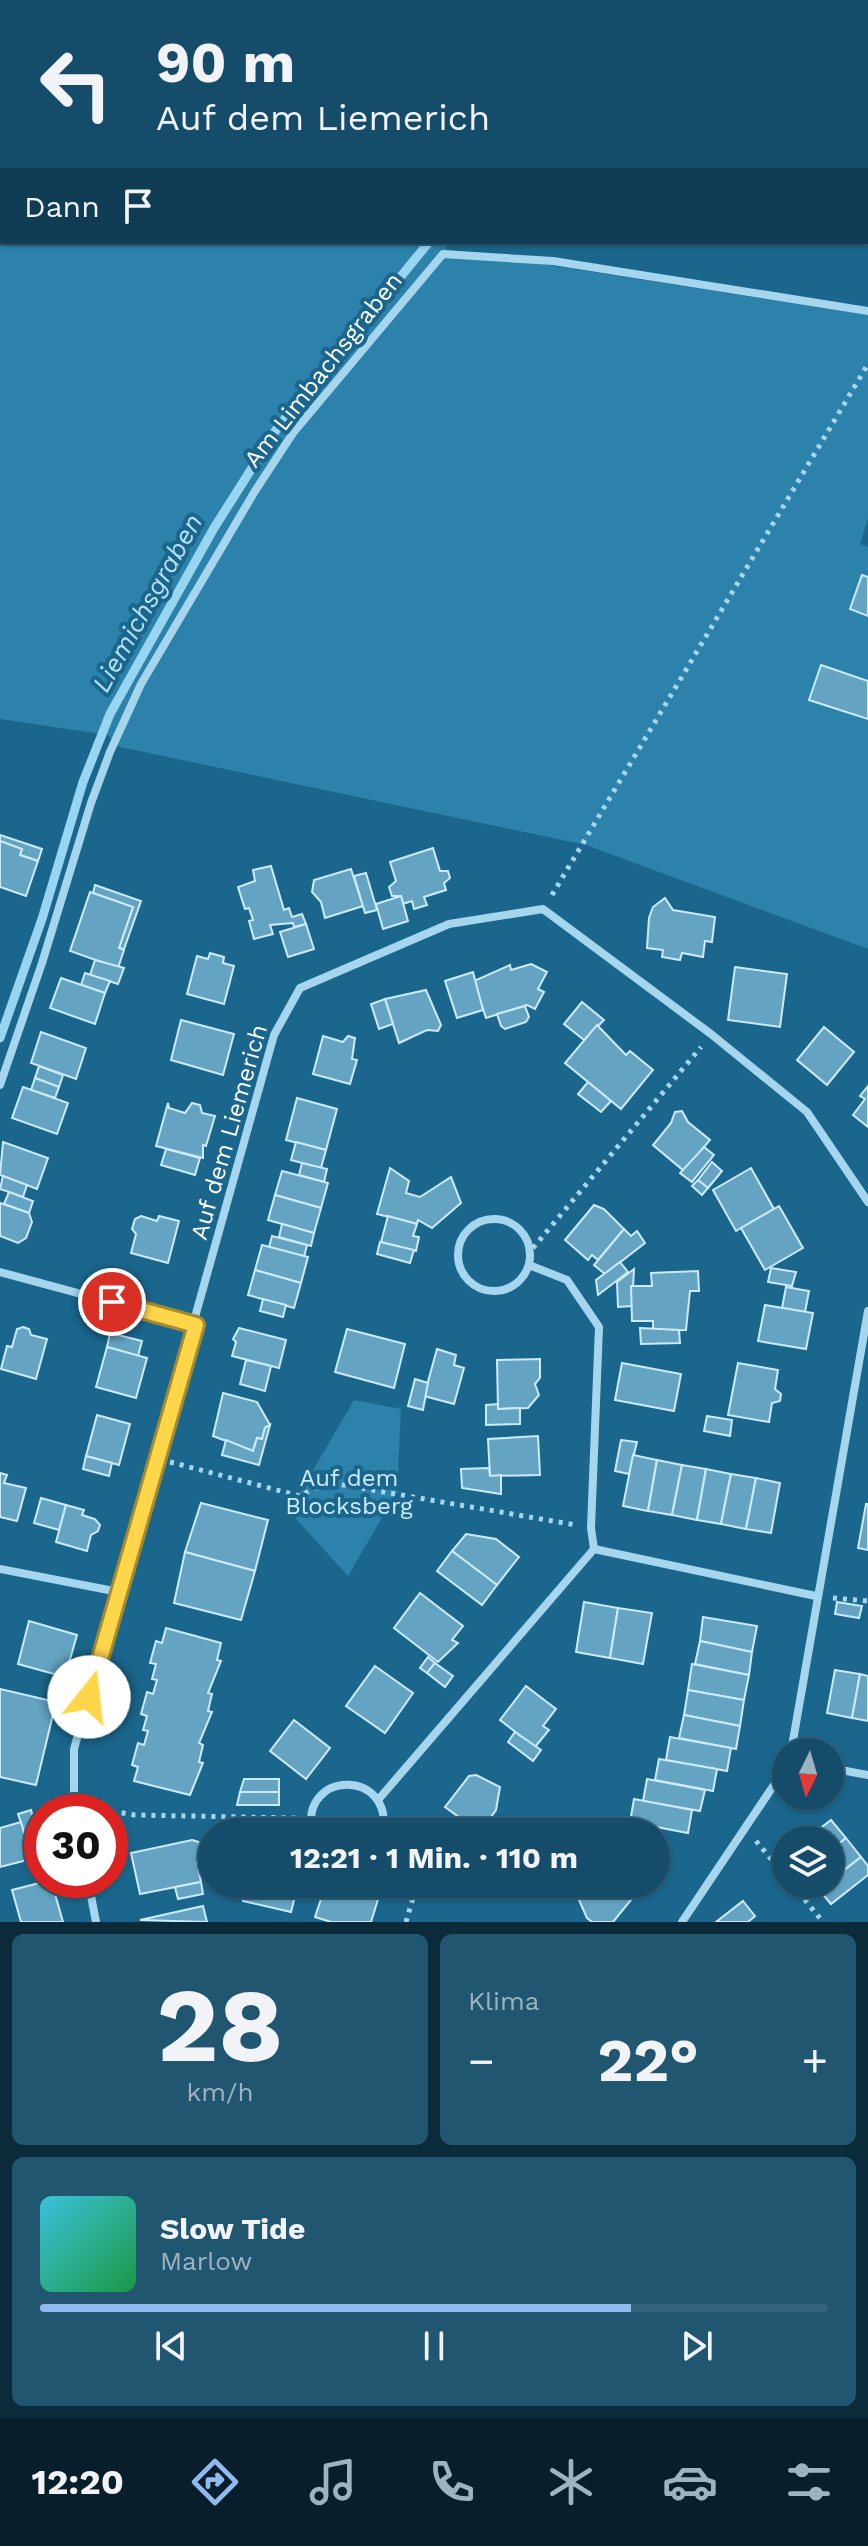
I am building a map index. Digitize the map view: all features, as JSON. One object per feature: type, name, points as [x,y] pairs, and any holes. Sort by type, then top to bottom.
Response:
[{"type":"street","name":"Am Limbachsgraben","points":[[0,1085],[91,803],[141,684],[255,491],[293,433],[443,254],[553,261],[868,311]]},
{"type":"street","points":[[543,909],[711,1034],[807,1112],[868,1202]]},
{"type":"street","name":"Auf dem Liemerich","points":[[74,1794],[74,1749],[196,1325],[274,1035],[300,988],[449,924],[543,909]]},
{"type":"street","points":[[497,1219],[519,1230],[530,1252],[529,1265],[514,1285],[490,1291],[468,1280],[458,1258],[465,1234],[485,1221],[497,1219]]},
{"type":"street","points":[[378,1800],[594,1549],[591,1528],[599,1327],[567,1280],[529,1265]]},
{"type":"street","points":[[0,1272],[196,1325]]},
{"type":"street","points":[[793,1738],[868,1311]]},
{"type":"street","points":[[594,1549],[816,1596]]},
{"type":"street","points":[[0,1569],[119,1592]]},
{"type":"street","points":[[844,1771],[868,1775]]},
{"type":"street","points":[[310,1818],[319,1797],[338,1785],[360,1786],[378,1800],[384,1818]]},
{"type":"street","points":[[682,1922],[772,1788]]},
{"type":"street","points":[[91,1898],[96,1922]]},
{"type":"path","points":[[543,909],[868,364]]},
{"type":"path","points":[[530,1252],[711,1034]]},
{"type":"path","points":[[157,1459],[300,1496],[326,1482],[591,1528]]},
{"type":"path","points":[[816,1596],[868,1601]]},
{"type":"path","points":[[128,1814],[310,1818]]},
{"type":"path","points":[[745,1828],[772,1860]]},
{"type":"path","points":[[406,1922],[413,1898]]},
{"type":"path","points":[[803,1898],[823,1922]]},
{"type":"green space","points":[[0,244],[446,244],[445,249],[868,315],[868,519],[860,544],[868,547],[868,949],[586,845],[120,747],[108,735],[0,719]]},
{"type":"green space","name":"Auf dem Blocksberg","points":[[354,1400],[401,1409],[397,1492],[348,1576],[289,1511]]},
{"type":"building","points":[[862,575],[868,577],[868,616],[850,609]]},
{"type":"building","points":[[821,665],[868,681],[868,719],[809,700]]},
{"type":"building","points":[[0,835],[42,849],[38,861],[20,855],[22,849],[0,841]]},
{"type":"building","points":[[0,841],[22,849],[20,855],[38,861],[26,896],[0,887]]},
{"type":"building","points":[[433,848],[440,871],[448,871],[450,878],[444,883],[446,890],[424,897],[427,905],[414,909],[412,901],[403,904],[401,896],[392,896],[389,887],[396,881],[390,862]]},
{"type":"building","points":[[271,866],[284,910],[289,908],[292,917],[302,914],[306,924],[294,927],[293,923],[270,925],[273,934],[254,939],[249,921],[253,920],[249,908],[245,909],[238,887],[255,881],[253,870]]},
{"type":"building","points":[[351,869],[363,906],[325,918],[321,902],[312,892],[314,880]]},
{"type":"building","points":[[366,873],[377,910],[365,913],[354,876]]},
{"type":"building","points":[[95,885],[141,901],[124,949],[119,948],[133,907],[93,893]]},
{"type":"building","points":[[90,892],[133,907],[119,948],[124,950],[118,968],[70,951]]},
{"type":"building","points":[[401,896],[408,921],[383,929],[376,904]]},
{"type":"building","points":[[665,898],[673,910],[715,917],[712,942],[705,941],[703,957],[682,953],[680,960],[662,957],[663,950],[647,948],[649,918],[653,907]]},
{"type":"building","points":[[306,924],[314,949],[288,957],[280,932]]},
{"type":"building","points":[[210,953],[224,957],[223,963],[234,966],[224,1004],[187,994],[197,956],[208,959]]},
{"type":"building","points":[[95,960],[124,968],[118,984],[90,975]]},
{"type":"building","points":[[531,964],[547,972],[538,989],[544,992],[535,1009],[527,1005],[486,1018],[474,981],[510,965],[511,970]]},
{"type":"building","points":[[735,967],[787,974],[780,1027],[728,1020]]},
{"type":"building","points":[[473,972],[483,1010],[457,1018],[445,981]]},
{"type":"building","points":[[85,973],[110,981],[105,993],[81,985]]},
{"type":"building","points":[[61,978],[105,993],[95,1024],[50,1008]]},
{"type":"building","points":[[426,990],[441,1025],[438,1031],[427,1030],[399,1043],[385,999]]},
{"type":"building","points":[[385,999],[393,1024],[379,1029],[371,1004]]},
{"type":"building","points":[[582,1002],[604,1020],[584,1040],[564,1024]]},
{"type":"building","points":[[525,1006],[529,1017],[526,1022],[505,1029],[501,1026],[497,1014]]},
{"type":"building","points":[[181,1020],[234,1034],[223,1075],[171,1060]]},
{"type":"building","points":[[597,1025],[626,1055],[630,1051],[653,1070],[621,1109],[565,1063]]},
{"type":"building","points":[[824,1027],[854,1052],[827,1085],[797,1060]]},
{"type":"building","points":[[41,1032],[86,1048],[76,1079],[31,1063]]},
{"type":"building","points":[[323,1036],[343,1042],[348,1036],[355,1038],[352,1059],[357,1060],[350,1084],[313,1074]]},
{"type":"building","points":[[39,1066],[63,1075],[59,1087],[35,1078]]},
{"type":"building","points":[[35,1078],[59,1087],[55,1098],[31,1090]]},
{"type":"building","points":[[588,1082],[611,1101],[601,1112],[578,1094]]},
{"type":"building","points":[[868,1086],[868,1127],[853,1115],[865,1099],[860,1096]]},
{"type":"building","points":[[23,1087],[68,1103],[57,1134],[12,1118]]},
{"type":"building","points":[[297,1098],[337,1109],[326,1150],[286,1140]]},
{"type":"building","points":[[168,1103],[169,1108],[185,1113],[192,1103],[200,1105],[202,1113],[215,1116],[206,1146],[203,1145],[203,1158],[156,1146]]},
{"type":"building","points":[[682,1111],[688,1122],[710,1140],[684,1171],[653,1145],[671,1123],[675,1112]]},
{"type":"building","points":[[3,1142],[48,1158],[37,1189],[0,1175]]},
{"type":"building","points":[[296,1142],[326,1150],[321,1168],[291,1160]]},
{"type":"building","points":[[704,1147],[714,1155],[692,1182],[680,1173]]},
{"type":"building","points":[[166,1149],[200,1158],[195,1175],[161,1165]]},
{"type":"building","points":[[712,1162],[722,1171],[708,1188],[698,1180]]},
{"type":"building","points":[[302,1163],[327,1169],[324,1182],[299,1175]]},
{"type":"building","points":[[390,1168],[409,1181],[406,1193],[420,1197],[451,1177],[461,1203],[432,1228],[418,1220],[417,1224],[377,1214]]},
{"type":"building","points":[[751,1168],[774,1209],[736,1231],[713,1190]]},
{"type":"building","points":[[282,1171],[328,1183],[321,1208],[275,1195]]},
{"type":"building","points":[[3,1176],[27,1185],[23,1197],[0,1189]]},
{"type":"building","points":[[698,1180],[708,1188],[702,1195],[692,1186]]},
{"type":"building","points":[[9,1192],[33,1201],[29,1213],[4,1204]]},
{"type":"building","points":[[275,1195],[321,1208],[314,1233],[268,1220]]},
{"type":"building","points":[[0,1203],[29,1213],[32,1222],[26,1238],[18,1243],[0,1236]]},
{"type":"building","points":[[594,1205],[604,1209],[624,1229],[598,1260],[592,1255],[588,1260],[565,1240]]},
{"type":"building","points":[[779,1206],[803,1248],[765,1270],[741,1228]]},
{"type":"building","points":[[141,1216],[157,1221],[159,1216],[179,1221],[168,1263],[131,1253],[136,1234],[132,1229],[135,1219]]},
{"type":"building","points":[[388,1216],[417,1224],[413,1236],[419,1237],[416,1251],[381,1242]]},
{"type":"building","points":[[282,1224],[314,1233],[311,1246],[279,1237]]},
{"type":"building","points":[[624,1229],[631,1236],[637,1231],[645,1243],[605,1274],[594,1265]]},
{"type":"building","points":[[272,1236],[307,1245],[304,1257],[269,1247]]},
{"type":"building","points":[[380,1242],[414,1250],[410,1263],[377,1254]]},
{"type":"building","points":[[262,1245],[308,1257],[301,1283],[255,1270]]},
{"type":"building","points":[[620,1262],[628,1272],[598,1295],[596,1280]]},
{"type":"building","points":[[771,1268],[796,1272],[792,1286],[768,1282]]},
{"type":"building","points":[[634,1269],[632,1306],[618,1307],[617,1282]]},
{"type":"building","points":[[255,1270],[301,1283],[294,1308],[248,1295]]},
{"type":"building","points":[[698,1271],[699,1291],[690,1291],[686,1330],[653,1331],[653,1321],[632,1321],[631,1286],[652,1286],[651,1273]]},
{"type":"building","points":[[786,1287],[809,1291],[805,1312],[782,1308]]},
{"type":"building","points":[[263,1299],[286,1305],[283,1317],[260,1311]]},
{"type":"building","points":[[765,1305],[813,1313],[806,1349],[758,1341]]},
{"type":"building","points":[[239,1328],[286,1340],[279,1368],[232,1356],[236,1342],[233,1339]]},
{"type":"building","points":[[640,1328],[679,1330],[680,1343],[641,1344]]},
{"type":"building","points":[[17,1329],[29,1329],[31,1335],[47,1339],[36,1379],[1,1369],[7,1346],[12,1347]]},
{"type":"building","points":[[347,1329],[405,1344],[394,1388],[335,1372]]},
{"type":"building","points":[[110,1333],[142,1341],[138,1356],[107,1347]]},
{"type":"building","points":[[107,1347],[147,1358],[136,1398],[96,1387]]},
{"type":"building","points":[[437,1349],[456,1355],[454,1365],[464,1368],[454,1404],[424,1396]]},
{"type":"building","points":[[540,1359],[540,1378],[535,1384],[539,1395],[528,1408],[498,1409],[497,1360]]},
{"type":"building","points":[[246,1360],[271,1366],[265,1391],[240,1384]]},
{"type":"building","points":[[622,1363],[681,1374],[674,1411],[615,1400]]},
{"type":"building","points":[[738,1363],[778,1370],[775,1389],[781,1394],[780,1401],[772,1403],[769,1422],[728,1415]]},
{"type":"building","points":[[415,1379],[428,1383],[423,1410],[408,1406]]},
{"type":"building","points":[[223,1393],[257,1402],[270,1425],[265,1428],[262,1439],[257,1438],[253,1451],[213,1436]]},
{"type":"building","points":[[498,1404],[498,1409],[520,1408],[520,1424],[486,1425],[486,1405]]},
{"type":"building","points":[[97,1415],[130,1424],[119,1465],[86,1456]]},
{"type":"building","points":[[707,1416],[732,1420],[730,1436],[704,1431]]},
{"type":"building","points":[[270,1425],[259,1465],[222,1455],[226,1440],[253,1451],[257,1438],[262,1439],[265,1428]]},
{"type":"building","points":[[538,1436],[540,1475],[490,1476],[488,1439]]},
{"type":"building","points":[[621,1440],[637,1442],[629,1474],[615,1471]]},
{"type":"building","points":[[633,1455],[657,1460],[648,1511],[623,1506]]},
{"type":"building","points":[[86,1456],[112,1463],[109,1476],[83,1469]]},
{"type":"building","points":[[657,1460],[682,1465],[672,1515],[648,1511]]},
{"type":"building","points":[[682,1465],[706,1469],[697,1520],[672,1515]]},
{"type":"building","points":[[489,1468],[490,1476],[501,1475],[501,1494],[462,1488],[461,1469]]},
{"type":"building","points":[[706,1469],[731,1474],[721,1524],[697,1520]]},
{"type":"building","points":[[0,1473],[7,1475],[4,1483],[26,1488],[17,1521],[0,1517]]},
{"type":"building","points":[[731,1474],[756,1478],[746,1529],[721,1524]]},
{"type":"building","points":[[756,1478],[780,1483],[771,1533],[746,1529]]},
{"type":"building","points":[[41,1498],[66,1505],[59,1530],[34,1523]]},
{"type":"building","points":[[201,1503],[268,1520],[255,1571],[185,1552]]},
{"type":"building","points":[[868,1504],[868,1550],[858,1548]]},
{"type":"building","points":[[66,1505],[84,1510],[82,1515],[95,1519],[100,1525],[98,1531],[91,1535],[87,1551],[56,1542]]},
{"type":"building","points":[[466,1534],[496,1539],[519,1557],[497,1585],[452,1551]]},
{"type":"building","points":[[452,1551],[497,1585],[482,1605],[437,1571]]},
{"type":"building","points":[[185,1552],[255,1571],[241,1620],[174,1603]]},
{"type":"building","points":[[420,1593],[463,1626],[452,1640],[458,1643],[438,1662],[394,1628]]},
{"type":"building","points":[[584,1602],[618,1608],[610,1658],[576,1652]]},
{"type":"building","points":[[837,1602],[862,1606],[859,1618],[835,1614]]},
{"type":"building","points":[[618,1608],[652,1613],[643,1664],[610,1658]]},
{"type":"building","points":[[703,1617],[757,1626],[752,1652],[700,1641]]},
{"type":"building","points":[[29,1621],[77,1635],[65,1677],[18,1664]]},
{"type":"building","points":[[166,1628],[221,1643],[217,1660],[221,1661],[208,1693],[212,1694],[208,1711],[212,1712],[199,1743],[203,1745],[199,1762],[203,1763],[190,1795],[134,1781],[138,1767],[132,1765],[138,1743],[144,1745],[148,1731],[143,1730],[147,1716],[141,1714],[147,1692],[153,1694],[157,1680],[152,1679],[156,1664],[150,1663],[156,1641],[162,1643]]},
{"type":"building","points":[[700,1641],[752,1652],[749,1675],[695,1664]]},
{"type":"building","points":[[428,1657],[435,1663],[427,1673],[420,1668]]},
{"type":"building","points":[[435,1663],[453,1676],[445,1687],[427,1673]]},
{"type":"building","points":[[692,1664],[749,1675],[744,1700],[688,1690]]},
{"type":"building","points":[[375,1666],[413,1693],[385,1733],[346,1706]]},
{"type":"building","points":[[835,1670],[860,1674],[852,1718],[827,1713]]},
{"type":"building","points":[[860,1674],[868,1676],[868,1721],[852,1718]]},
{"type":"building","points":[[526,1686],[556,1709],[543,1726],[549,1730],[535,1747],[500,1720]]},
{"type":"building","points":[[0,1689],[56,1702],[36,1785],[0,1777]]},
{"type":"building","points":[[688,1690],[744,1700],[740,1726],[684,1715]]},
{"type":"building","points":[[684,1715],[740,1726],[736,1749],[679,1738]]},
{"type":"building","points":[[294,1720],[330,1748],[306,1779],[270,1751]]},
{"type":"building","points":[[515,1732],[541,1750],[533,1761],[508,1742]]},
{"type":"building","points":[[670,1737],[731,1748],[727,1771],[666,1760]]},
{"type":"building","points":[[659,1759],[717,1769],[713,1791],[655,1780]]},
{"type":"building","points":[[476,1775],[500,1787],[496,1810],[490,1818],[460,1818],[445,1807],[469,1776]]},
{"type":"building","points":[[244,1779],[279,1779],[279,1792],[240,1792]]},
{"type":"building","points":[[647,1779],[705,1790],[700,1811],[643,1801]]},
{"type":"building","points":[[240,1792],[279,1792],[279,1805],[237,1805]]},
{"type":"building","points":[[634,1799],[692,1810],[688,1833],[670,1830],[670,1818],[631,1818]]},
{"type":"building","points":[[24,1812],[24,1832],[18,1814]]},
{"type":"building","points":[[21,1822],[24,1861],[0,1867],[0,1828]]},
{"type":"building","points":[[846,1838],[861,1857],[844,1870]]},
{"type":"building","points":[[192,1840],[198,1842],[198,1883],[140,1894],[131,1853]]},
{"type":"building","points":[[861,1857],[868,1866],[868,1875],[844,1894],[844,1870]]},
{"type":"building","points":[[198,1883],[198,1895],[178,1899],[175,1887]]},
{"type":"building","points":[[24,1887],[24,1898],[56,1898],[63,1922],[21,1922],[12,1890]]},
{"type":"building","points":[[244,1898],[294,1898],[291,1912],[243,1901]]},
{"type":"building","points":[[321,1898],[378,1898],[371,1922],[331,1922],[315,1917]]},
{"type":"building","points":[[578,1898],[633,1898],[613,1922],[592,1922]]},
{"type":"building","points":[[743,1901],[755,1916],[748,1922],[716,1922]]},
{"type":"building","points":[[203,1906],[207,1922],[140,1920]]},
{"type":"waterway","name":"Liemichsgraben","points":[[0,1038],[42,919],[83,782],[110,714],[214,528],[278,427],[427,244]]},
{"type":"route","points":[[89,1697],[196,1325],[112,1302]]}]
